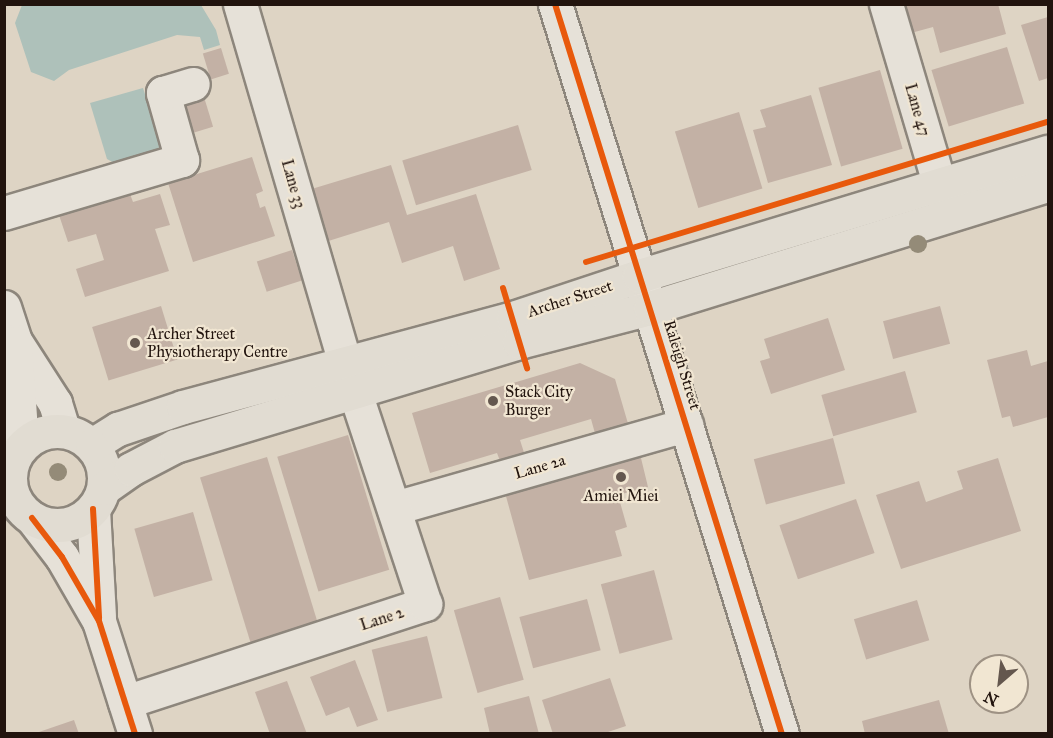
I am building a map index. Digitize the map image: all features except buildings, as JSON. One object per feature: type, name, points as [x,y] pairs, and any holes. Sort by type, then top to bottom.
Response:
[{"type":"main road","name":"Archer Street","points":[[92,445],[118,429],[183,407],[350,378],[519,342],[650,308],[944,200],[1048,152]]},
{"type":"main road","name":"Archer Street","points":[[99,498],[131,469],[175,446],[513,318],[639,276],[944,200],[1048,185]]},
{"type":"main road","points":[[63,430],[79,435],[92,445],[104,468],[99,498],[75,522],[53,525],[19,512],[10,483],[12,461],[34,436],[48,431],[63,430]]},
{"type":"street","name":"Lane 33","points":[[240,4],[350,378]]},
{"type":"street","name":"Raleigh Street","points":[[555,4],[782,734]]},
{"type":"street","name":"Lane 47","points":[[886,4],[944,200]]},
{"type":"street","points":[[4,213],[182,160],[163,93],[193,84]]},
{"type":"street","points":[[4,307],[10,342],[12,461]]},
{"type":"street","points":[[10,342],[55,403],[63,430]]},
{"type":"street","name":"Lane 2","points":[[125,702],[425,604],[350,378]]},
{"type":"street","name":"Lane 2a","points":[[394,508],[686,425]]},
{"type":"street","points":[[99,498],[99,621]]},
{"type":"street","points":[[19,512],[62,557],[99,621],[135,734]]},
{"type":"shaded area","points":[[22,5],[201,5],[216,30],[220,45],[204,50],[200,37],[177,35],[69,70],[54,81],[31,72],[15,23]]},
{"type":"shaded area","points":[[143,88],[159,137],[159,147],[155,154],[116,164],[107,159],[90,103]]},
{"type":"cycle path","points":[[555,4],[782,734]]},
{"type":"cycle path","points":[[586,262],[1048,122]]},
{"type":"cycle path","points":[[503,288],[527,368]]},
{"type":"cycle path","points":[[93,509],[99,618]]},
{"type":"cycle path","points":[[32,518],[62,557],[99,621],[135,734]]},
{"type":"place","name":"Archer Street Physiotherapy Centre","points":[[135,343]]},
{"type":"place","name":"Stack City Burger","points":[[493,401]]},
{"type":"place","name":"Amiei Miei","points":[[621,477]]}]
